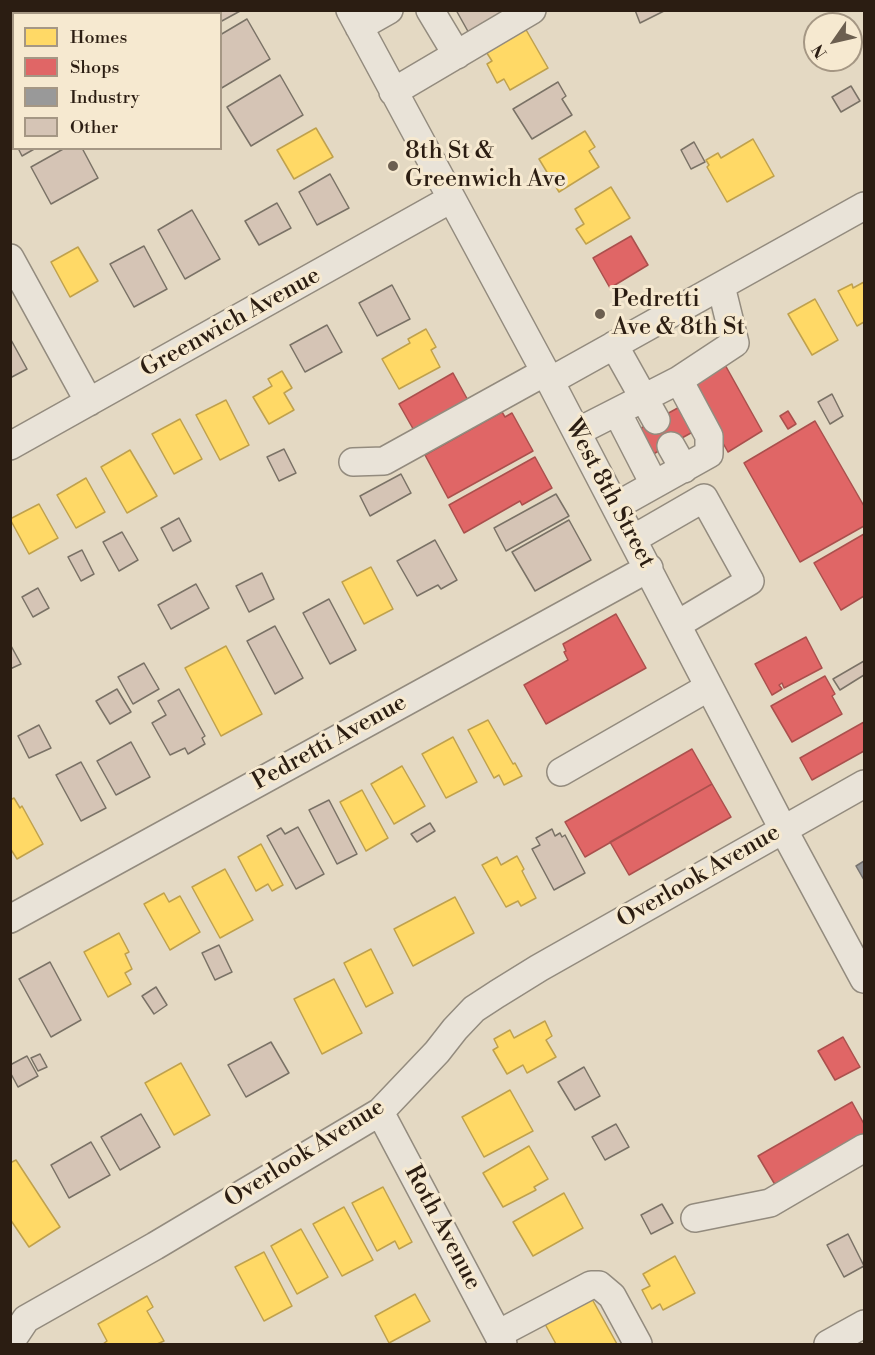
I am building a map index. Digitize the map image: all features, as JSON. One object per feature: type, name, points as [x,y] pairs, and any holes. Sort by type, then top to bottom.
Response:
[{"type":"street","points":[[354,19],[389,10]]},
{"type":"street","points":[[430,10],[456,55]]},
{"type":"street","points":[[393,92],[532,10]]},
{"type":"street","name":"West 8th Street","points":[[354,19],[548,376],[864,980]]},
{"type":"street","name":"Greenwich Avenue","points":[[10,446],[451,199]]},
{"type":"street","points":[[353,462],[384,462],[548,376],[614,345],[864,206]]},
{"type":"street","points":[[10,258],[89,402]]},
{"type":"street","points":[[577,432],[617,412],[650,409],[679,381],[735,343],[721,286]]},
{"type":"street","points":[[614,345],[650,409]]},
{"type":"street","points":[[616,506],[654,484],[677,457],[709,454],[709,436],[679,381]]},
{"type":"street","points":[[617,412],[654,484]]},
{"type":"street","points":[[633,539],[704,498],[750,581],[678,624]]},
{"type":"street","name":"Pedretti Avenue","points":[[10,919],[649,568]]},
{"type":"street","points":[[561,772],[709,687]]},
{"type":"street","name":"Overlook Avenue","points":[[10,1343],[26,1319],[380,1113],[474,1009],[539,968],[864,784]]},
{"type":"street","name":"Roth Avenue","points":[[380,1113],[501,1339]]},
{"type":"street","points":[[695,1218],[770,1203],[864,1148]]},
{"type":"street","points":[[501,1339],[591,1285],[599,1285],[612,1296],[638,1344]]},
{"type":"street","points":[[828,1344],[864,1324]]},
{"type":"building: Homes","points":[[525,28],[548,68],[510,90],[504,79],[497,83],[487,64],[492,61],[485,50]]},
{"type":"building: Homes","points":[[316,128],[333,157],[294,179],[277,150]]},
{"type":"building: Homes","points":[[585,131],[595,147],[589,151],[599,167],[559,192],[539,159]]},
{"type":"building: Homes","points":[[753,139],[774,176],[727,202],[707,167],[709,165],[706,160],[718,153],[721,158]]},
{"type":"building: Homes","points":[[611,187],[630,218],[586,244],[576,229],[584,224],[575,209]]},
{"type":"building: Homes","points":[[78,247],[98,281],[70,297],[51,262]]},
{"type":"building: Homes","points":[[864,282],[864,322],[857,326],[838,291],[852,284],[853,288]]},
{"type":"building: Homes","points":[[815,299],[838,340],[812,355],[788,314]]},
{"type":"building: Homes","points":[[426,329],[436,347],[431,350],[440,367],[399,389],[382,359],[410,343],[408,339]]},
{"type":"building: Homes","points":[[282,371],[292,388],[284,393],[294,410],[269,424],[253,397],[272,386],[268,379]]},
{"type":"building: Homes","points":[[226,400],[249,445],[220,460],[196,415]]},
{"type":"building: Homes","points":[[180,419],[202,459],[174,474],[152,434]]},
{"type":"building: Homes","points":[[130,450],[157,496],[127,513],[101,467]]},
{"type":"building: Homes","points":[[86,478],[105,512],[76,528],[57,495]]},
{"type":"building: Homes","points":[[39,504],[58,538],[29,554],[10,519]]},
{"type":"building: Homes","points":[[371,567],[393,609],[364,624],[342,582]]},
{"type":"building: Homes","points":[[226,646],[262,714],[221,736],[185,668]]},
{"type":"building: Homes","points":[[488,720],[522,776],[504,785],[499,775],[494,778],[468,730]]},
{"type":"building: Homes","points":[[453,737],[477,782],[446,798],[422,754]]},
{"type":"building: Homes","points":[[402,766],[425,806],[394,824],[371,784]]},
{"type":"building: Homes","points":[[362,790],[388,838],[366,851],[340,802]]},
{"type":"building: Homes","points":[[14,798],[20,808],[22,806],[43,844],[17,859],[10,848],[10,800]]},
{"type":"building: Homes","points":[[261,844],[283,885],[272,891],[268,884],[256,891],[238,857]]},
{"type":"building: Homes","points":[[517,856],[536,898],[521,906],[518,901],[506,907],[482,865],[497,857],[501,865]]},
{"type":"building: Homes","points":[[225,869],[253,920],[220,938],[192,887]]},
{"type":"building: Homes","points":[[164,893],[169,902],[180,896],[200,932],[170,950],[144,904]]},
{"type":"building: Homes","points":[[455,897],[474,933],[413,966],[394,929]]},
{"type":"building: Homes","points":[[119,933],[129,952],[125,954],[132,969],[125,973],[131,984],[108,997],[84,952]]},
{"type":"building: Homes","points":[[371,949],[393,993],[366,1007],[344,963]]},
{"type":"building: Homes","points":[[334,979],[362,1033],[322,1054],[294,999]]},
{"type":"building: Homes","points":[[545,1021],[552,1036],[546,1040],[556,1057],[527,1073],[523,1065],[507,1074],[493,1050],[498,1047],[494,1039],[510,1030],[514,1038]]},
{"type":"building: Homes","points":[[181,1063],[210,1115],[174,1135],[145,1083]]},
{"type":"building: Homes","points":[[510,1090],[533,1131],[484,1157],[462,1117]]},
{"type":"building: Homes","points":[[529,1146],[548,1179],[534,1187],[536,1190],[503,1207],[483,1173]]},
{"type":"building: Homes","points":[[16,1160],[60,1227],[29,1247],[10,1219],[10,1163]]},
{"type":"building: Homes","points":[[383,1187],[412,1242],[399,1249],[395,1241],[377,1251],[352,1203]]},
{"type":"building: Homes","points":[[564,1193],[583,1228],[533,1256],[513,1222]]},
{"type":"building: Homes","points":[[344,1207],[373,1260],[342,1276],[313,1224]]},
{"type":"building: Homes","points":[[301,1229],[328,1277],[297,1294],[271,1246]]},
{"type":"building: Homes","points":[[264,1252],[292,1306],[264,1321],[235,1267]]},
{"type":"building: Homes","points":[[675,1256],[695,1293],[663,1310],[660,1304],[652,1309],[642,1290],[650,1286],[643,1274]]},
{"type":"building: Homes","points":[[415,1294],[430,1321],[389,1343],[375,1316]]},
{"type":"building: Homes","points":[[147,1296],[153,1307],[147,1311],[164,1341],[157,1344],[103,1344],[107,1341],[98,1324]]},
{"type":"building: Homes","points":[[592,1299],[617,1344],[556,1344],[545,1324]]},
{"type":"building: Shops","points":[[631,236],[648,265],[610,288],[593,258]]},
{"type":"building: Shops","points":[[724,363],[762,431],[728,452],[689,383]]},
{"type":"building: Shops","points":[[453,373],[470,404],[416,434],[399,404]]},
{"type":"building: Shops","points":[[685,404],[698,429],[648,457],[634,432]]},
{"type":"building: Shops","points":[[788,411],[796,424],[788,429],[780,416]]},
{"type":"building: Shops","points":[[502,412],[505,417],[512,413],[533,451],[448,498],[425,455]]},
{"type":"building: Shops","points":[[815,421],[864,506],[864,526],[800,562],[744,463]]},
{"type":"building: Shops","points":[[535,457],[552,488],[522,505],[520,501],[464,533],[449,505]]},
{"type":"building: Shops","points":[[864,534],[864,596],[841,610],[814,563]]},
{"type":"building: Shops","points":[[616,614],[646,668],[546,724],[524,685],[568,660],[563,644]]},
{"type":"building: Shops","points":[[806,637],[822,668],[784,688],[782,683],[779,685],[782,689],[772,695],[755,664]]},
{"type":"building: Shops","points":[[825,676],[842,714],[792,742],[771,706]]},
{"type":"building: Shops","points":[[864,722],[864,751],[812,780],[800,758]]},
{"type":"building: Shops","points":[[692,749],[712,784],[585,857],[565,822]]},
{"type":"building: Shops","points":[[712,784],[731,817],[629,875],[610,842]]},
{"type":"building: Shops","points":[[843,1037],[860,1067],[835,1080],[818,1051]]},
{"type":"building: Shops","points":[[852,1102],[864,1124],[864,1138],[777,1188],[758,1156]]},
{"type":"building: Industry","points":[[864,861],[864,880],[856,866]]},
{"type":"building: Other","points":[[175,10],[242,10],[222,21],[222,12],[176,12]]},
{"type":"building: Other","points":[[456,10],[514,10],[470,35]]},
{"type":"building: Other","points":[[635,10],[666,10],[640,23]]},
{"type":"building: Other","points":[[247,19],[270,59],[222,88],[222,34]]},
{"type":"building: Other","points":[[12,40],[12,92],[10,93],[10,41]]},
{"type":"building: Other","points":[[280,75],[303,115],[251,146],[227,107]]},
{"type":"building: Other","points":[[558,82],[566,96],[562,99],[572,115],[532,139],[513,109]]},
{"type":"building: Other","points":[[851,86],[860,101],[841,112],[832,97]]},
{"type":"building: Other","points":[[12,111],[12,137],[10,134],[10,112]]},
{"type":"building: Other","points":[[694,142],[705,162],[691,169],[681,150]]},
{"type":"building: Other","points":[[19,150],[32,150],[22,156]]},
{"type":"building: Other","points":[[61,150],[83,150],[98,178],[51,204],[31,167]]},
{"type":"building: Other","points":[[330,174],[349,208],[317,225],[299,192]]},
{"type":"building: Other","points":[[277,203],[291,228],[259,245],[245,221]]},
{"type":"building: Other","points":[[192,210],[220,259],[185,279],[158,230]]},
{"type":"building: Other","points":[[144,246],[167,289],[134,307],[110,264]]},
{"type":"building: Other","points":[[392,285],[410,319],[377,336],[359,303]]},
{"type":"building: Other","points":[[327,325],[342,352],[305,372],[290,345]]},
{"type":"building: Other","points":[[10,338],[27,369],[10,378]]},
{"type":"building: Other","points":[[832,394],[843,416],[830,424],[818,402]]},
{"type":"building: Other","points":[[284,449],[296,473],[279,481],[267,457]]},
{"type":"building: Other","points":[[401,474],[411,493],[370,516],[360,496]]},
{"type":"building: Other","points":[[556,494],[569,516],[506,551],[494,528]]},
{"type":"building: Other","points":[[179,518],[191,541],[173,551],[161,528]]},
{"type":"building: Other","points":[[569,520],[591,560],[535,591],[512,552]]},
{"type":"building: Other","points":[[122,532],[138,560],[119,571],[103,542]]},
{"type":"building: Other","points":[[435,540],[457,580],[441,589],[438,585],[417,596],[397,561]]},
{"type":"building: Other","points":[[82,550],[94,574],[81,581],[68,557]]},
{"type":"building: Other","points":[[262,573],[274,599],[249,612],[236,586]]},
{"type":"building: Other","points":[[196,584],[209,608],[171,629],[158,605]]},
{"type":"building: Other","points":[[38,588],[49,608],[33,617],[22,597]]},
{"type":"building: Other","points":[[329,599],[356,650],[330,664],[303,613]]},
{"type":"building: Other","points":[[275,626],[303,678],[275,694],[247,641]]},
{"type":"building: Other","points":[[10,644],[21,664],[10,669]]},
{"type":"building: Other","points":[[864,661],[864,675],[840,690],[833,679]]},
{"type":"building: Other","points":[[144,663],[159,689],[133,704],[118,677]]},
{"type":"building: Other","points":[[117,689],[131,712],[110,724],[96,701]]},
{"type":"building: Other","points":[[179,689],[205,736],[202,738],[205,744],[188,754],[185,748],[170,755],[152,723],[166,715],[158,701]]},
{"type":"building: Other","points":[[39,725],[51,748],[29,758],[18,736]]},
{"type":"building: Other","points":[[131,742],[150,777],[116,795],[97,761]]},
{"type":"building: Other","points":[[81,762],[106,808],[81,821],[56,775]]},
{"type":"building: Other","points":[[329,800],[357,854],[337,864],[309,810]]},
{"type":"building: Other","points":[[430,823],[435,831],[417,842],[411,834]]},
{"type":"building: Other","points":[[298,827],[324,874],[296,889],[267,836],[281,828],[285,834]]},
{"type":"building: Other","points":[[552,829],[555,836],[560,833],[562,837],[565,835],[585,873],[554,890],[532,849],[540,845],[536,838]]},
{"type":"building: Other","points":[[219,945],[232,972],[215,980],[202,953]]},
{"type":"building: Other","points":[[50,962],[81,1020],[51,1037],[19,979]]},
{"type":"building: Other","points":[[156,987],[167,1005],[154,1014],[142,996]]},
{"type":"building: Other","points":[[271,1042],[289,1073],[246,1097],[228,1065]]},
{"type":"building: Other","points":[[40,1054],[47,1067],[38,1071],[31,1058]]},
{"type":"building: Other","points":[[27,1056],[38,1076],[18,1087],[10,1072],[10,1065]]},
{"type":"building: Other","points":[[584,1067],[600,1096],[575,1110],[558,1082]]},
{"type":"building: Other","points":[[141,1114],[160,1147],[120,1170],[101,1137]]},
{"type":"building: Other","points":[[616,1124],[629,1147],[605,1160],[592,1137]]},
{"type":"building: Other","points":[[91,1142],[110,1175],[69,1198],[51,1165]]},
{"type":"building: Other","points":[[662,1204],[673,1223],[651,1234],[641,1215]]},
{"type":"building: Other","points":[[848,1234],[864,1266],[844,1277],[827,1245]]},
{"type":"place","name":"8th St & Greenwich Ave","points":[[393,166]]},
{"type":"place","name":"Pedretti Ave & 8th St","points":[[600,314]]}]
